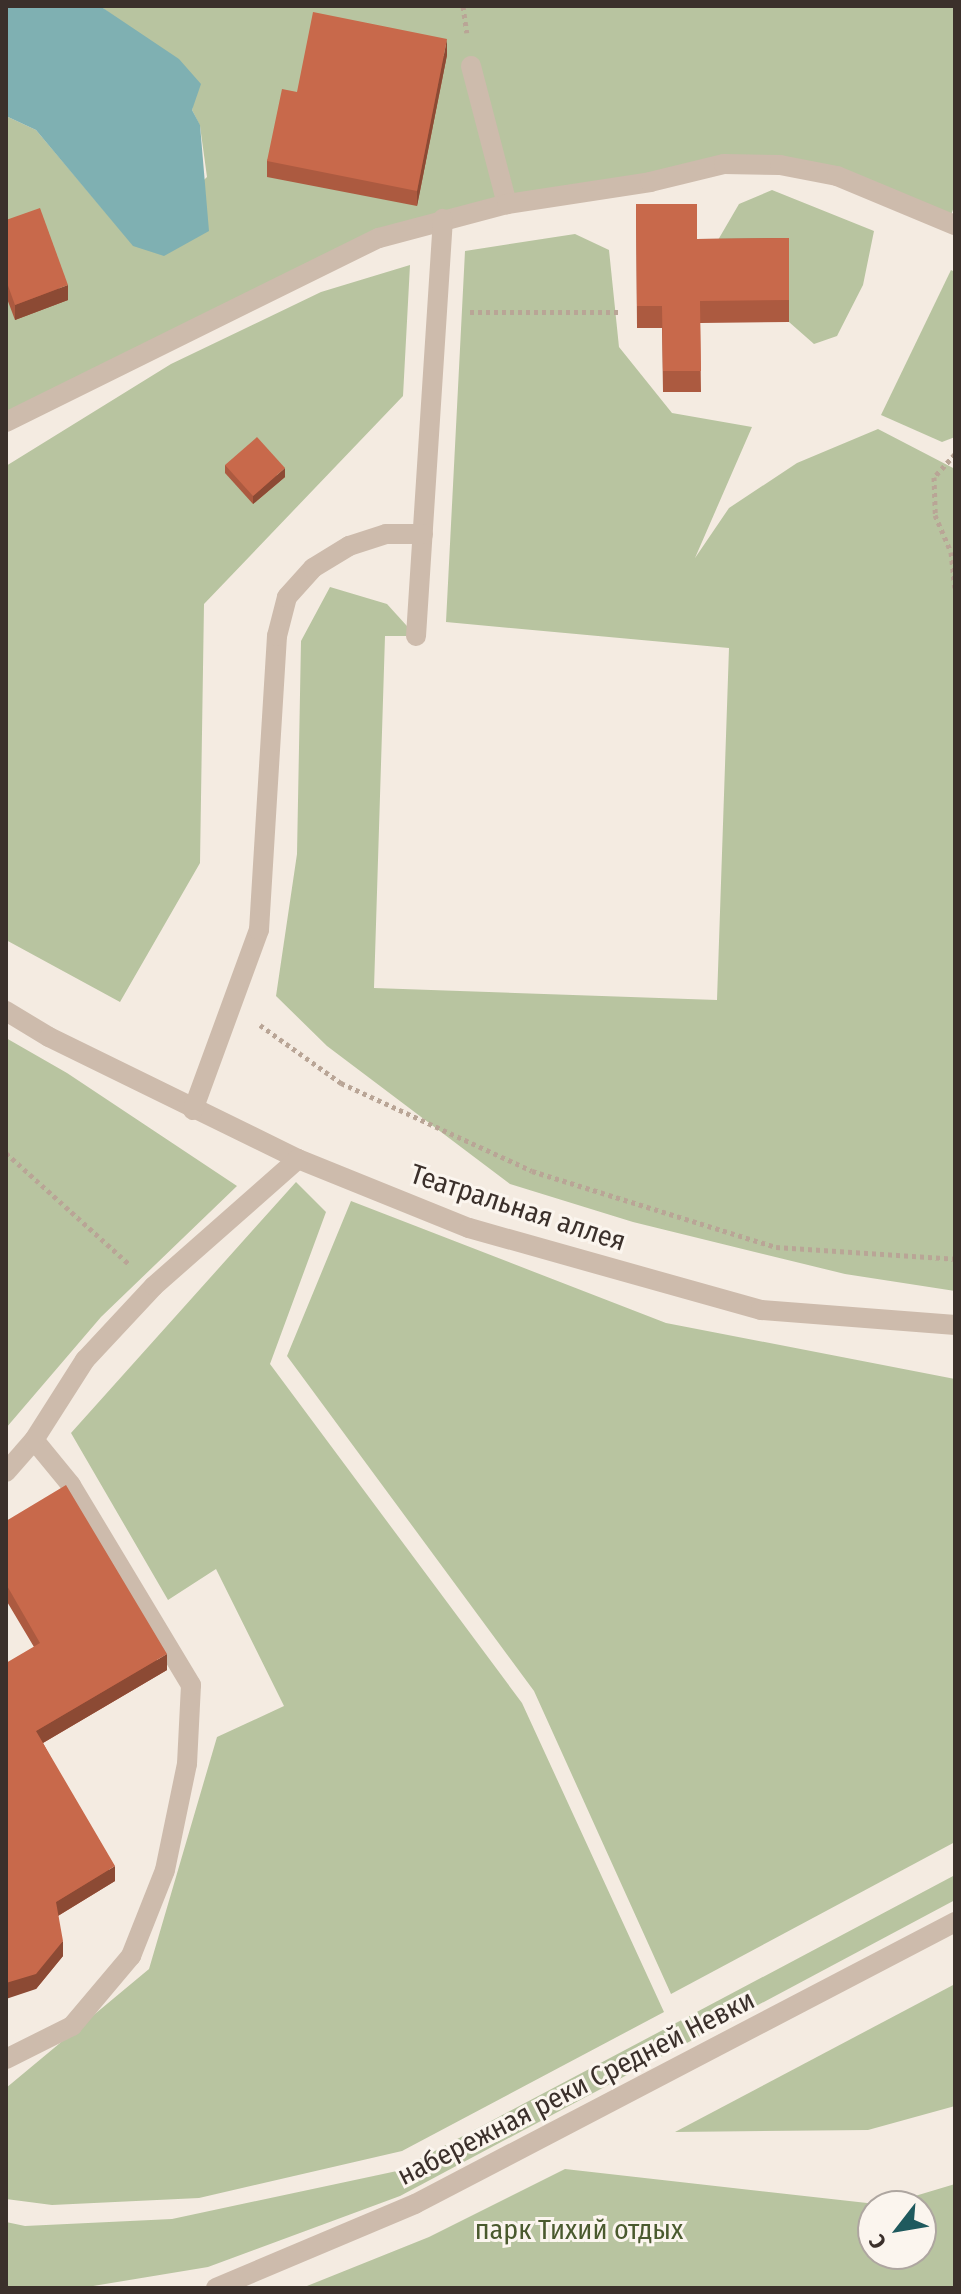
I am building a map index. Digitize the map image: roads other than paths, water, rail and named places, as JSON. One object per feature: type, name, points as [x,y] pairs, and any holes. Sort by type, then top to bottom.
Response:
[{"type":"street","points":[[471,66],[507,204]]},
{"type":"street","points":[[6,422],[379,238],[507,204],[650,182],[724,164],[780,165],[837,176],[955,225]]},
{"type":"street","points":[[416,636],[443,219]]},
{"type":"street","points":[[193,1110],[259,930],[277,636],[287,597],[313,568],[349,546],[386,534],[423,534]]},
{"type":"street","name":"Театральная аллея","points":[[6,1011],[193,1110],[298,1159],[469,1228],[761,1310],[955,1325]]},
{"type":"street","points":[[6,1472],[34,1440],[85,1360],[154,1286],[298,1159]]},
{"type":"street","points":[[6,2059],[72,2026],[131,1956],[165,1870],[187,1764],[191,1685],[71,1485],[34,1440]]},
{"type":"street","name":"набережная реки Средней Невки","points":[[216,2288],[415,2204],[955,1922]]},
{"type":"water","points":[[6,6],[100,6],[179,59],[201,84],[192,110],[200,125],[209,231],[164,256],[133,246],[36,130],[6,116]]},
{"type":"park label","name":"парк Тихий отдых","points":[[579,2230]]}]
